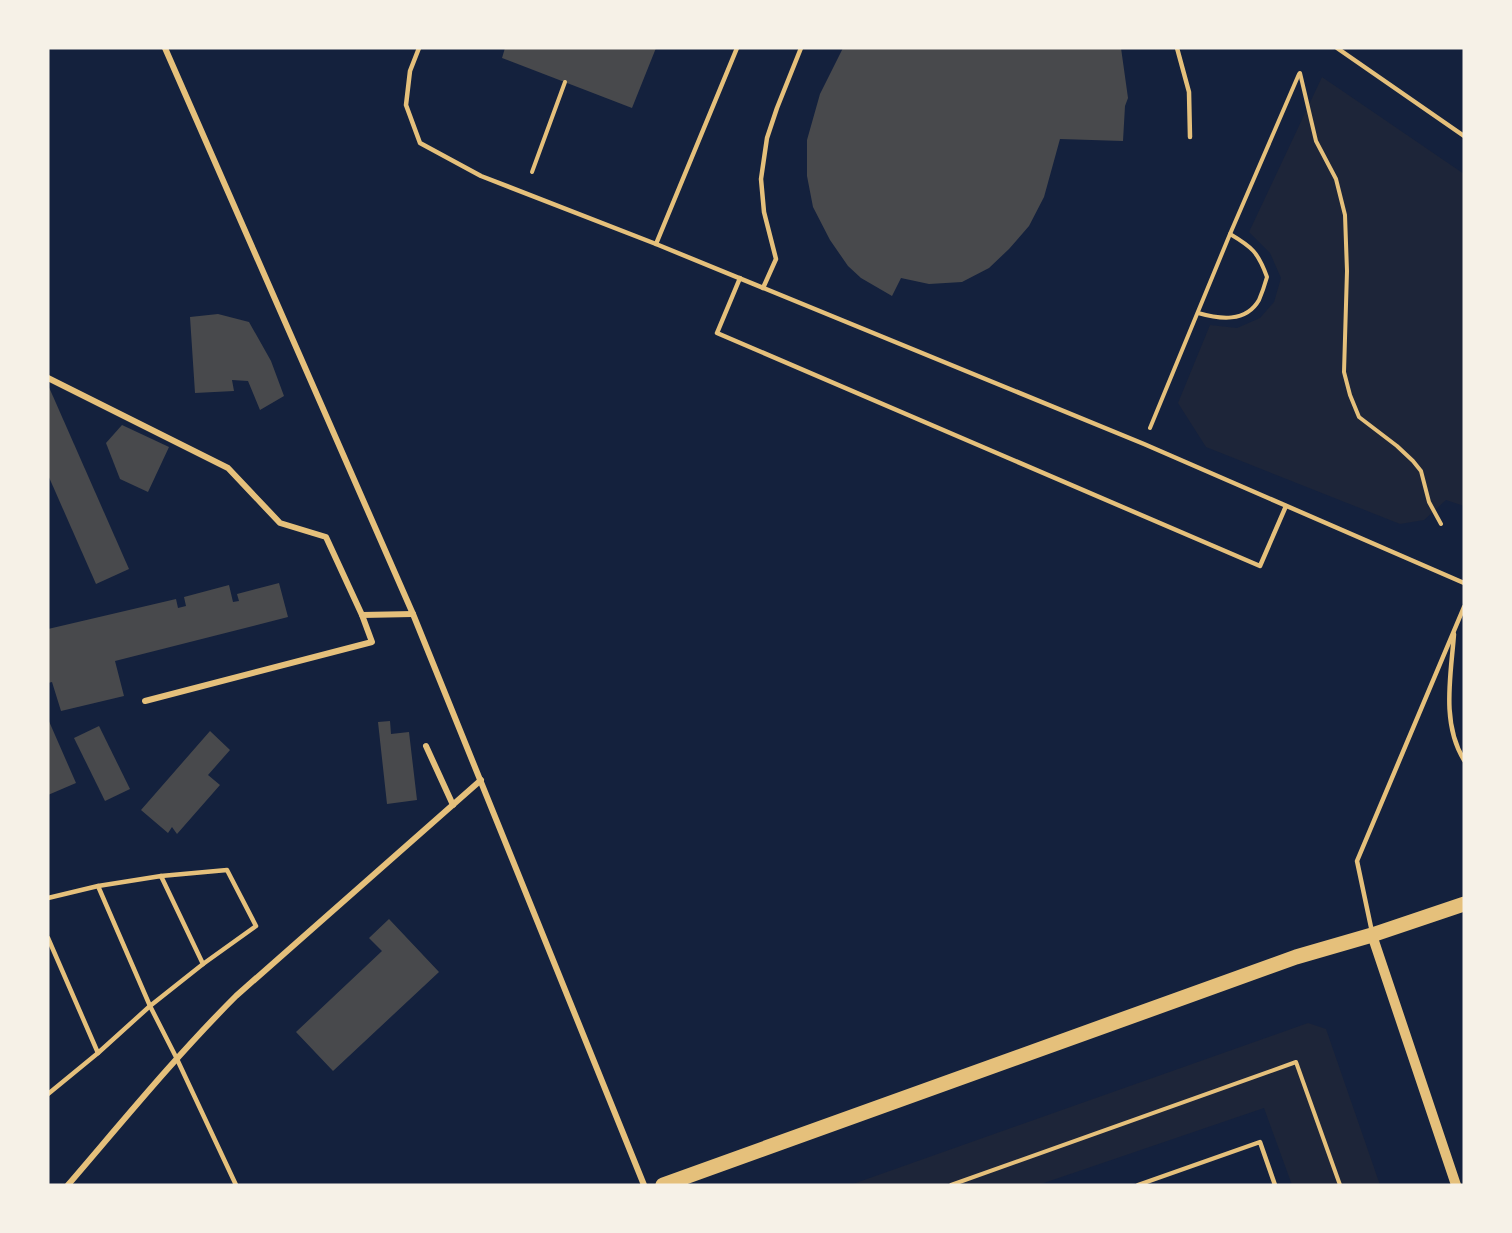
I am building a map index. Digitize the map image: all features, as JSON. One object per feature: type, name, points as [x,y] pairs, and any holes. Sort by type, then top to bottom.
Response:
[{"type":"main road","points":[[663,1185],[1296,957],[1464,904]]},
{"type":"street","points":[[165,48],[413,614],[644,1185]]},
{"type":"street","points":[[48,378],[228,468],[280,523],[326,537],[372,642],[145,701]]},
{"type":"street","points":[[362,615],[413,614]]},
{"type":"street","points":[[426,746],[453,805]]},
{"type":"street","points":[[68,1185],[176,1058],[236,996],[481,780]]},
{"type":"street","points":[[1372,934],[1456,1185]]},
{"type":"lane","points":[[419,48],[410,71],[406,105],[420,143],[480,176],[656,244],[1144,444],[1464,583]]},
{"type":"lane","points":[[656,244],[737,48]]},
{"type":"lane","points":[[763,288],[776,259],[764,212],[761,179],[767,138],[801,48]]},
{"type":"lane","points":[[1177,48],[1190,92],[1190,137]]},
{"type":"lane","points":[[1337,48],[1464,136]]},
{"type":"lane","points":[[740,278],[717,333],[1260,566],[1286,506]]},
{"type":"lane","points":[[1372,934],[1357,861],[1464,607]]},
{"type":"lane","points":[[1454,630],[1449,703],[1452,732],[1458,752],[1464,760]]},
{"type":"lane","points":[[48,898],[98,886],[161,876],[227,870],[256,926],[150,1006],[48,1094]]},
{"type":"lane","points":[[161,876],[203,964]]},
{"type":"lane","points":[[98,886],[150,1006],[236,1185]]},
{"type":"lane","points":[[48,938],[98,1053]]},
{"type":"lane","points":[[1138,1185],[1260,1142],[1275,1185]]},
{"type":"path","points":[[1150,428],[1230,234],[1300,73],[1316,141],[1336,179],[1345,215],[1347,271],[1344,372],[1350,395],[1359,417],[1397,446],[1421,471],[1429,502],[1441,524]]},
{"type":"path","points":[[532,172],[565,82]]},
{"type":"path","points":[[1197,313],[1214,318],[1231,318],[1245,314],[1258,302],[1268,277],[1261,259],[1248,245],[1230,234]]},
{"type":"path","points":[[951,1185],[1296,1062],[1340,1185]]},
{"type":"shaded area","points":[[1322,77],[1464,174],[1464,506],[1446,500],[1424,520],[1400,524],[1206,447],[1178,403],[1210,325],[1237,328],[1260,318],[1274,302],[1281,278],[1270,253],[1249,232]]},
{"type":"shaded area","points":[[1308,1023],[1326,1029],[1380,1185],[1292,1185],[1264,1108],[1038,1185],[850,1185]]},
{"type":"building","points":[[505,48],[656,48],[632,108],[502,58]]},
{"type":"building","points":[[843,48],[1121,48],[1128,98],[1125,106],[1123,141],[1060,139],[1044,197],[1029,226],[989,268],[962,282],[929,284],[901,278],[892,296],[861,278],[848,266],[830,240],[813,207],[807,176],[807,140],[820,94]]},
{"type":"building","points":[[218,314],[249,322],[271,361],[284,396],[260,410],[248,381],[232,380],[234,391],[195,393],[190,317]]},
{"type":"building","points":[[48,385],[129,569],[96,584],[48,475]]},
{"type":"building","points":[[122,425],[169,447],[148,492],[120,479],[106,443]]},
{"type":"building","points":[[279,583],[288,617],[115,661],[124,696],[61,711],[52,682],[48,683],[48,629],[176,599],[178,608],[186,606],[184,597],[229,585],[233,602],[239,601],[237,594]]},
{"type":"building","points":[[48,719],[76,783],[48,795]]},
{"type":"building","points":[[390,721],[391,734],[409,732],[417,800],[387,804],[378,722]]},
{"type":"building","points":[[99,726],[130,789],[105,801],[74,738]]},
{"type":"building","points":[[210,731],[230,750],[208,775],[220,785],[177,834],[172,827],[168,833],[141,810]]},
{"type":"building","points":[[389,919],[439,972],[333,1071],[296,1032],[382,951],[369,938]]}]
